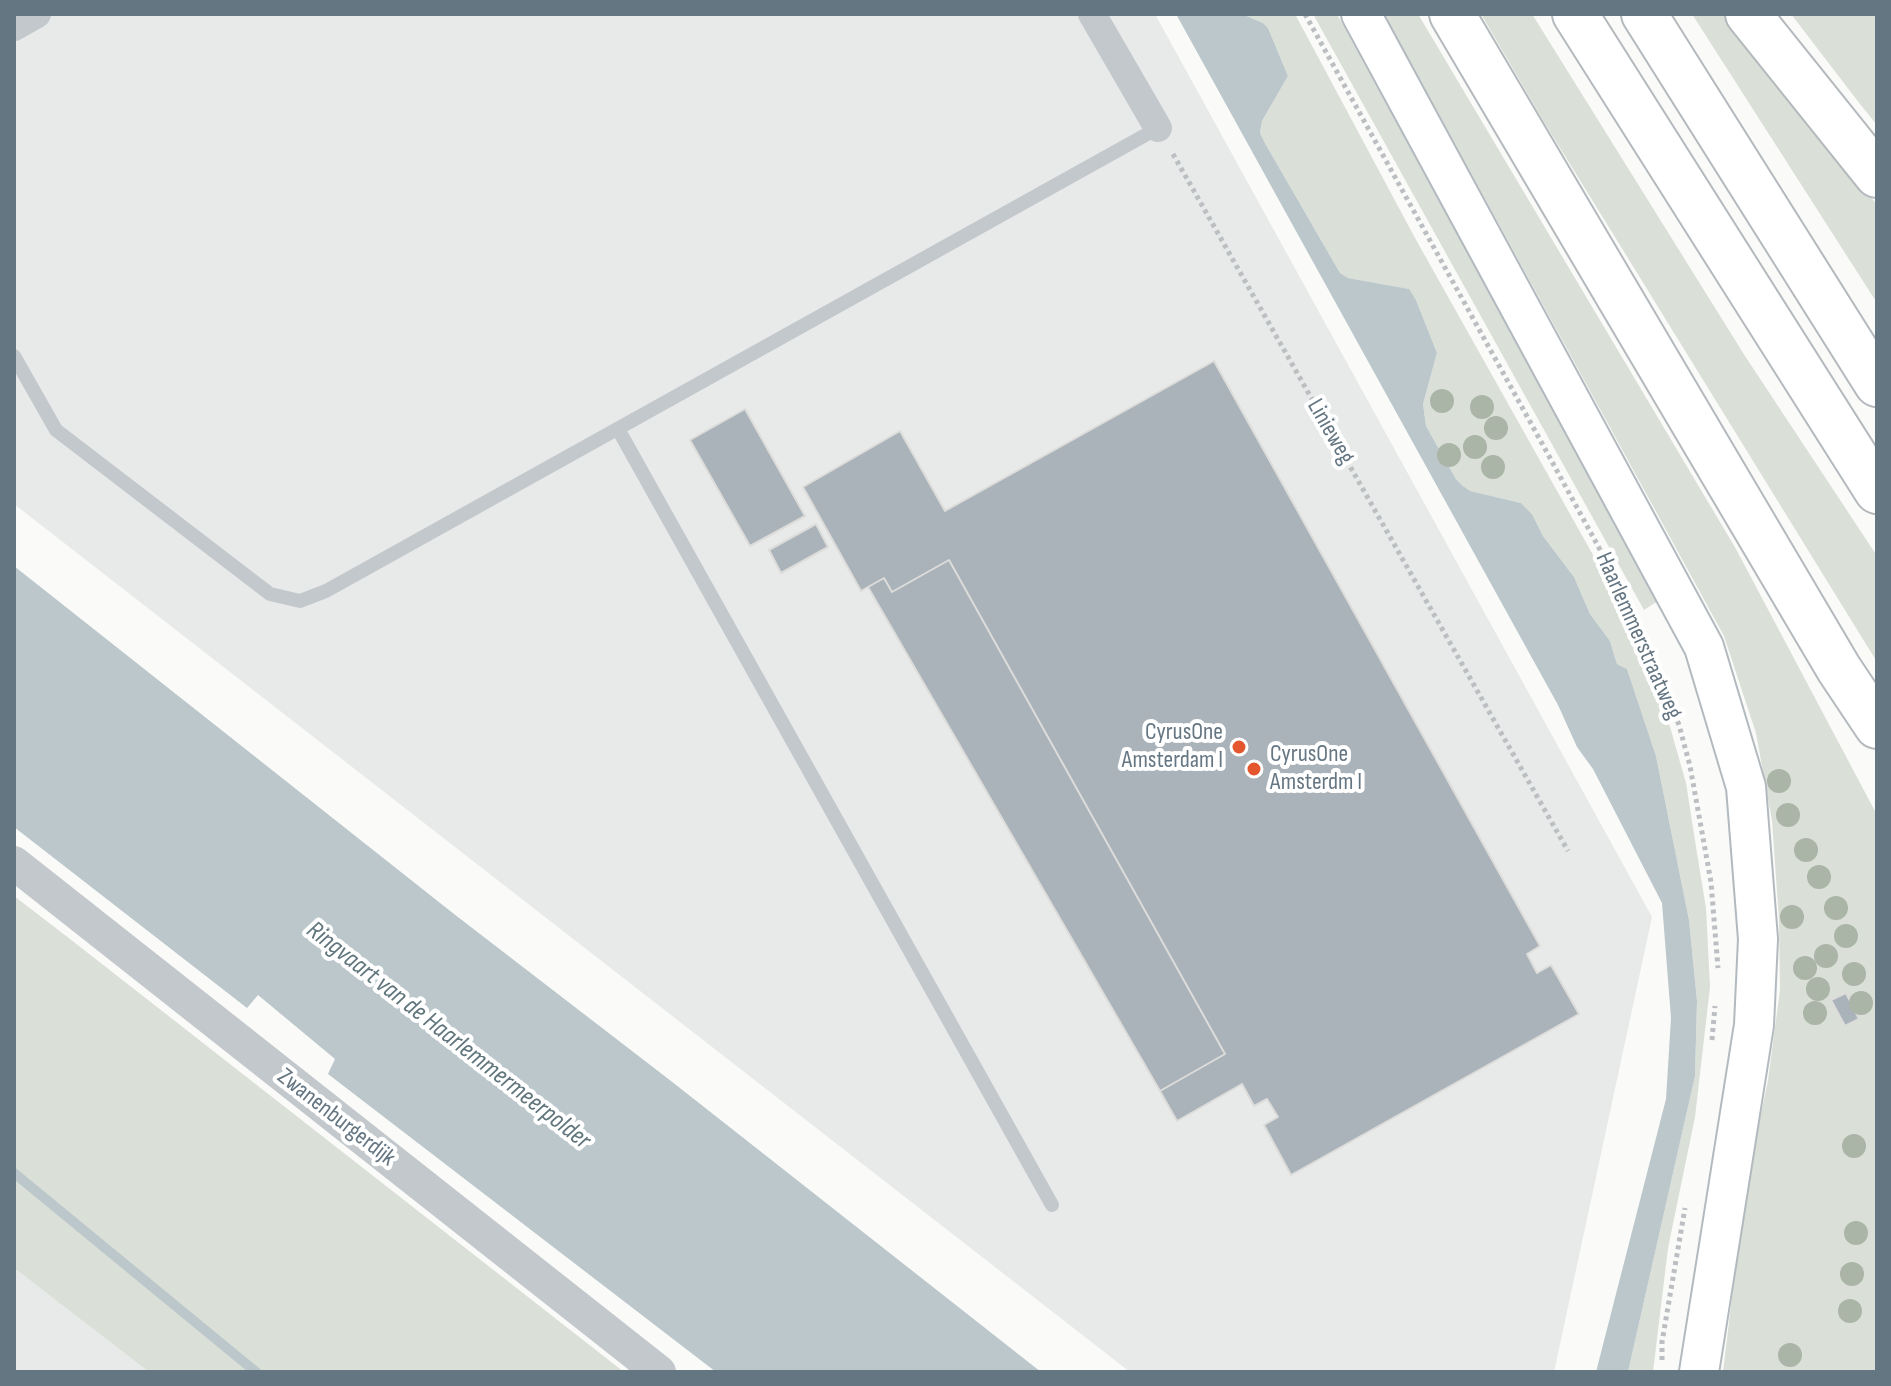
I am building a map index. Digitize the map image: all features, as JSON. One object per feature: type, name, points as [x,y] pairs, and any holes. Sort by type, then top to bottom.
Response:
[{"type":"highway","points":[[1452,14],[1839,669],[1877,726]]},
{"type":"highway","points":[[1575,14],[1877,491]]},
{"type":"highway","points":[[1644,14],[1877,384]]},
{"type":"highway","points":[[1748,14],[1877,175]]},
{"type":"main road","name":"Haarlemmerstraatweg","points":[[1361,14],[1704,647],[1746,787],[1758,939],[1754,1025],[1699,1372]]},
{"type":"street","points":[[14,27],[37,14]]},
{"type":"street","points":[[1092,14],[1158,128]]},
{"type":"street","name":"Zwanenburgerdijk","points":[[14,863],[659,1372]]},
{"type":"lane","points":[[14,356],[56,430],[270,594],[300,601],[326,591],[1158,128]]},
{"type":"lane","points":[[618,429],[1052,1205]]},
{"type":"path","name":"Haarlemmerstraatweg","points":[[1305,14],[1552,460],[1649,648],[1679,725],[1690,766],[1711,882],[1719,977]]},
{"type":"path","name":"Linieweg","points":[[1158,128],[1568,851]]},
{"type":"path","points":[[1711,1052],[1717,992]]},
{"type":"path","points":[[1662,1372],[1662,1342],[1686,1205]]},
{"type":"shaded area","points":[[14,14],[1155,14],[1652,917],[1554,1372],[1130,1372],[14,504]]},
{"type":"shaded area","points":[[1242,14],[1295,14],[1415,238],[1611,587],[1670,727],[1686,783],[1706,908],[1710,987],[1695,1117],[1668,1248],[1653,1372],[1628,1372],[1695,1076],[1697,1001],[1689,920],[1656,756],[1627,669],[1617,664],[1610,641],[1590,614],[1574,577],[1543,536],[1532,514],[1521,503],[1469,491],[1456,479],[1426,426],[1423,404],[1437,353],[1416,300],[1408,289],[1348,278],[1340,273],[1266,145],[1260,133],[1262,121],[1288,76],[1268,28]]},
{"type":"shaded area","points":[[1313,14],[1337,14],[1658,601],[1644,610]]},
{"type":"shaded area","points":[[1384,14],[1418,14],[1736,549],[1877,815],[1877,1372],[1723,1372],[1744,1198],[1768,1080],[1780,990],[1772,821],[1756,733],[1724,636]]},
{"type":"shaded area","points":[[1481,14],[1532,14],[1745,356],[1877,556],[1877,662],[1544,122]]},
{"type":"shaded area","points":[[1692,14],[1732,14],[1877,205],[1877,303]]},
{"type":"shaded area","points":[[1791,14],[1877,14],[1877,125],[1860,104]]},
{"type":"shaded area","points":[[14,896],[624,1372],[149,1372],[14,1268]]},
{"type":"shaded area","points":[[14,1268],[149,1372],[14,1372]]},
{"type":"water","points":[[1176,14],[1242,14],[1268,28],[1288,76],[1262,121],[1260,133],[1266,145],[1340,273],[1348,278],[1409,289],[1437,353],[1423,404],[1426,426],[1463,486],[1470,491],[1521,503],[1532,514],[1543,536],[1574,577],[1590,614],[1610,641],[1617,664],[1627,669],[1656,756],[1689,920],[1697,1001],[1695,1076],[1628,1372],[1596,1372],[1666,1099],[1671,1018],[1662,903],[1593,769],[1577,747],[1558,705]]},
{"type":"water","name":"Ringvaart van de Haarlemmermeerpolder","points":[[14,566],[1041,1372],[716,1372],[328,1074],[335,1059],[258,995],[247,1008],[14,827]]},
{"type":"building","name":"CyrusOne Amsterdm I","points":[[1214,361],[1540,946],[1527,954],[1537,973],[1551,965],[1579,1014],[1291,1175],[1264,1125],[1278,1117],[1267,1099],[1254,1106],[1242,1084],[1177,1121],[1160,1091],[1225,1054],[949,560],[892,592],[884,578],[861,591],[803,487],[900,431],[945,511]]},
{"type":"building","points":[[745,409],[805,516],[750,546],[690,440]]},
{"type":"building","points":[[816,524],[828,547],[781,573],[769,550]]},
{"type":"building","points":[[949,560],[1225,1054],[1160,1091],[868,587],[884,578],[892,592]]},
{"type":"building","points":[[1846,993],[1859,1019],[1845,1026],[1831,1000]]},
{"type":"waterway","points":[[14,1173],[256,1372]]},
{"type":"place","name":"CyrusOne Amsterdam I","points":[[1239,747]]},
{"type":"place","name":"CyrusOne Amsterdm I","points":[[1254,769]]}]
